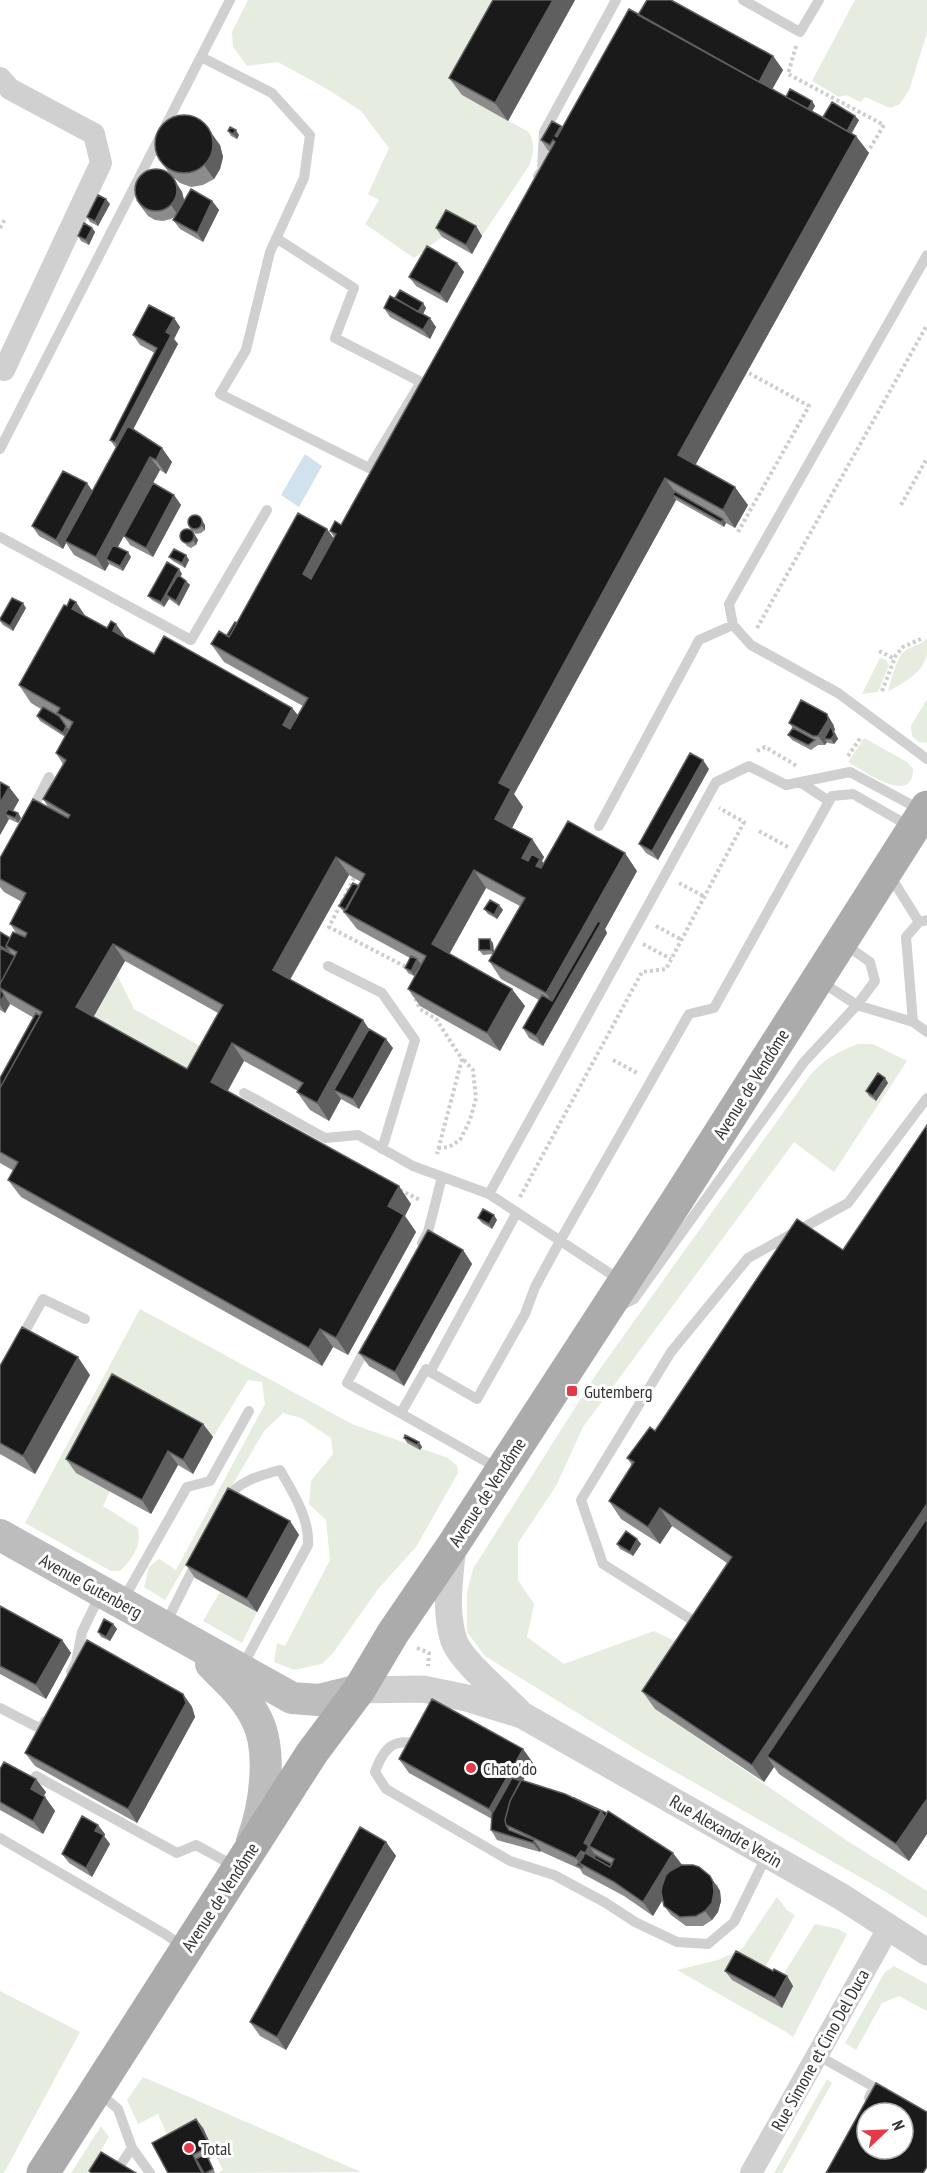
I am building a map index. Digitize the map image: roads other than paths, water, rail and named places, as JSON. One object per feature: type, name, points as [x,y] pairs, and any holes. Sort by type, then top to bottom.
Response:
[{"type":"main road","name":"Avenue de Vendôme","points":[[43,2173],[312,1753],[359,1690],[402,1618],[453,1545],[624,1283],[921,816]]},
{"type":"main road","name":"Avenue Gutenberg","points":[[0,1535],[292,1698],[319,1700],[359,1690]]},
{"type":"main road","name":"Avenue Gutenberg","points":[[173,1632],[237,1690],[257,1719],[266,1752],[264,1791],[254,1838],[239,1869]]},
{"type":"street","points":[[0,78],[10,89],[94,134],[101,163],[4,370]]},
{"type":"street","name":"Rue Alexandre Vezin","points":[[453,1545],[448,1605],[455,1642],[464,1657],[522,1715]]},
{"type":"street","name":"Rue Alexandre Vezin","points":[[359,1690],[423,1689],[467,1698],[522,1715],[842,1897],[927,1952]]},
{"type":"street","name":"Rue Simone et Cino Del Duca","points":[[751,2173],[889,1927]]},
{"type":"lane","points":[[0,449],[230,0]]},
{"type":"lane","points":[[530,190],[542,170],[544,132],[616,0]]},
{"type":"lane","points":[[743,0],[800,32],[819,0]]},
{"type":"lane","points":[[201,57],[272,93],[310,135],[304,178],[276,238],[270,252],[246,350],[220,394],[369,468],[424,377],[335,338],[354,288],[276,238]]},
{"type":"lane","points":[[927,255],[729,604],[733,625],[751,645],[838,693],[927,759]]},
{"type":"lane","points":[[0,537],[191,640],[267,510]]},
{"type":"lane","points":[[599,826],[699,640],[733,625]]},
{"type":"lane","points":[[489,1194],[716,782],[749,766],[786,785],[850,772],[921,816]]},
{"type":"lane","points":[[24,826],[49,777]]},
{"type":"lane","points":[[800,782],[829,801]]},
{"type":"lane","points":[[401,1413],[426,1369],[477,1399],[525,1314],[535,1287],[689,1014],[714,1008],[832,796],[853,794],[921,816]]},
{"type":"lane","points":[[886,870],[923,921],[906,937],[913,1022]]},
{"type":"lane","points":[[602,1316],[634,1299],[804,1062],[857,1005],[875,981],[870,962],[841,942]]},
{"type":"lane","points":[[328,966],[382,993],[415,1040],[382,1149]]},
{"type":"lane","points":[[818,979],[857,1005],[913,1022],[927,1032]]},
{"type":"lane","points":[[244,1093],[325,1138],[358,1135],[413,1166],[489,1194],[624,1283]]},
{"type":"lane","points":[[707,1630],[603,1564],[581,1500],[671,1352],[748,1258],[848,1203],[927,1098]]},
{"type":"lane","points":[[417,1252],[430,1224],[442,1177]]},
{"type":"lane","points":[[430,1372],[518,1212]]},
{"type":"lane","points":[[11,1357],[43,1299],[85,1319]]},
{"type":"lane","points":[[374,1333],[347,1383],[501,1471]]},
{"type":"lane","points":[[66,1682],[76,1662],[82,1632],[111,1597],[188,1487],[210,1481],[249,1411]]},
{"type":"lane","points":[[219,1515],[229,1494],[255,1476],[280,1470],[292,1491],[309,1532],[308,1545],[241,1670]]},
{"type":"lane","points":[[173,1632],[203,1547]]},
{"type":"lane","points":[[0,1708],[41,1730],[51,1710]]},
{"type":"lane","points":[[424,1745],[409,1741],[392,1744],[380,1758],[375,1772],[386,1789],[510,1861],[554,1875],[606,1903],[635,1923],[677,1942],[708,1944],[734,1922],[767,1855]]},
{"type":"lane","points":[[36,1776],[177,1853],[196,1845],[239,1869]]},
{"type":"lane","points":[[0,1838],[186,1948]]},
{"type":"lane","points":[[817,2055],[874,2087],[867,2101]]},
{"type":"lane","points":[[96,2091],[118,2109],[132,2148],[150,2173]]},
{"type":"lane","points":[[115,2173],[132,2148]]},
{"type":"water","points":[[305,454],[322,466],[299,507],[281,495]]},
{"type":"place","name":"Gutemberg","points":[[572,1391]]},
{"type":"place","name":"Chato'do","points":[[471,1768]]},
{"type":"place","name":"Total","points":[[189,2148]]}]
